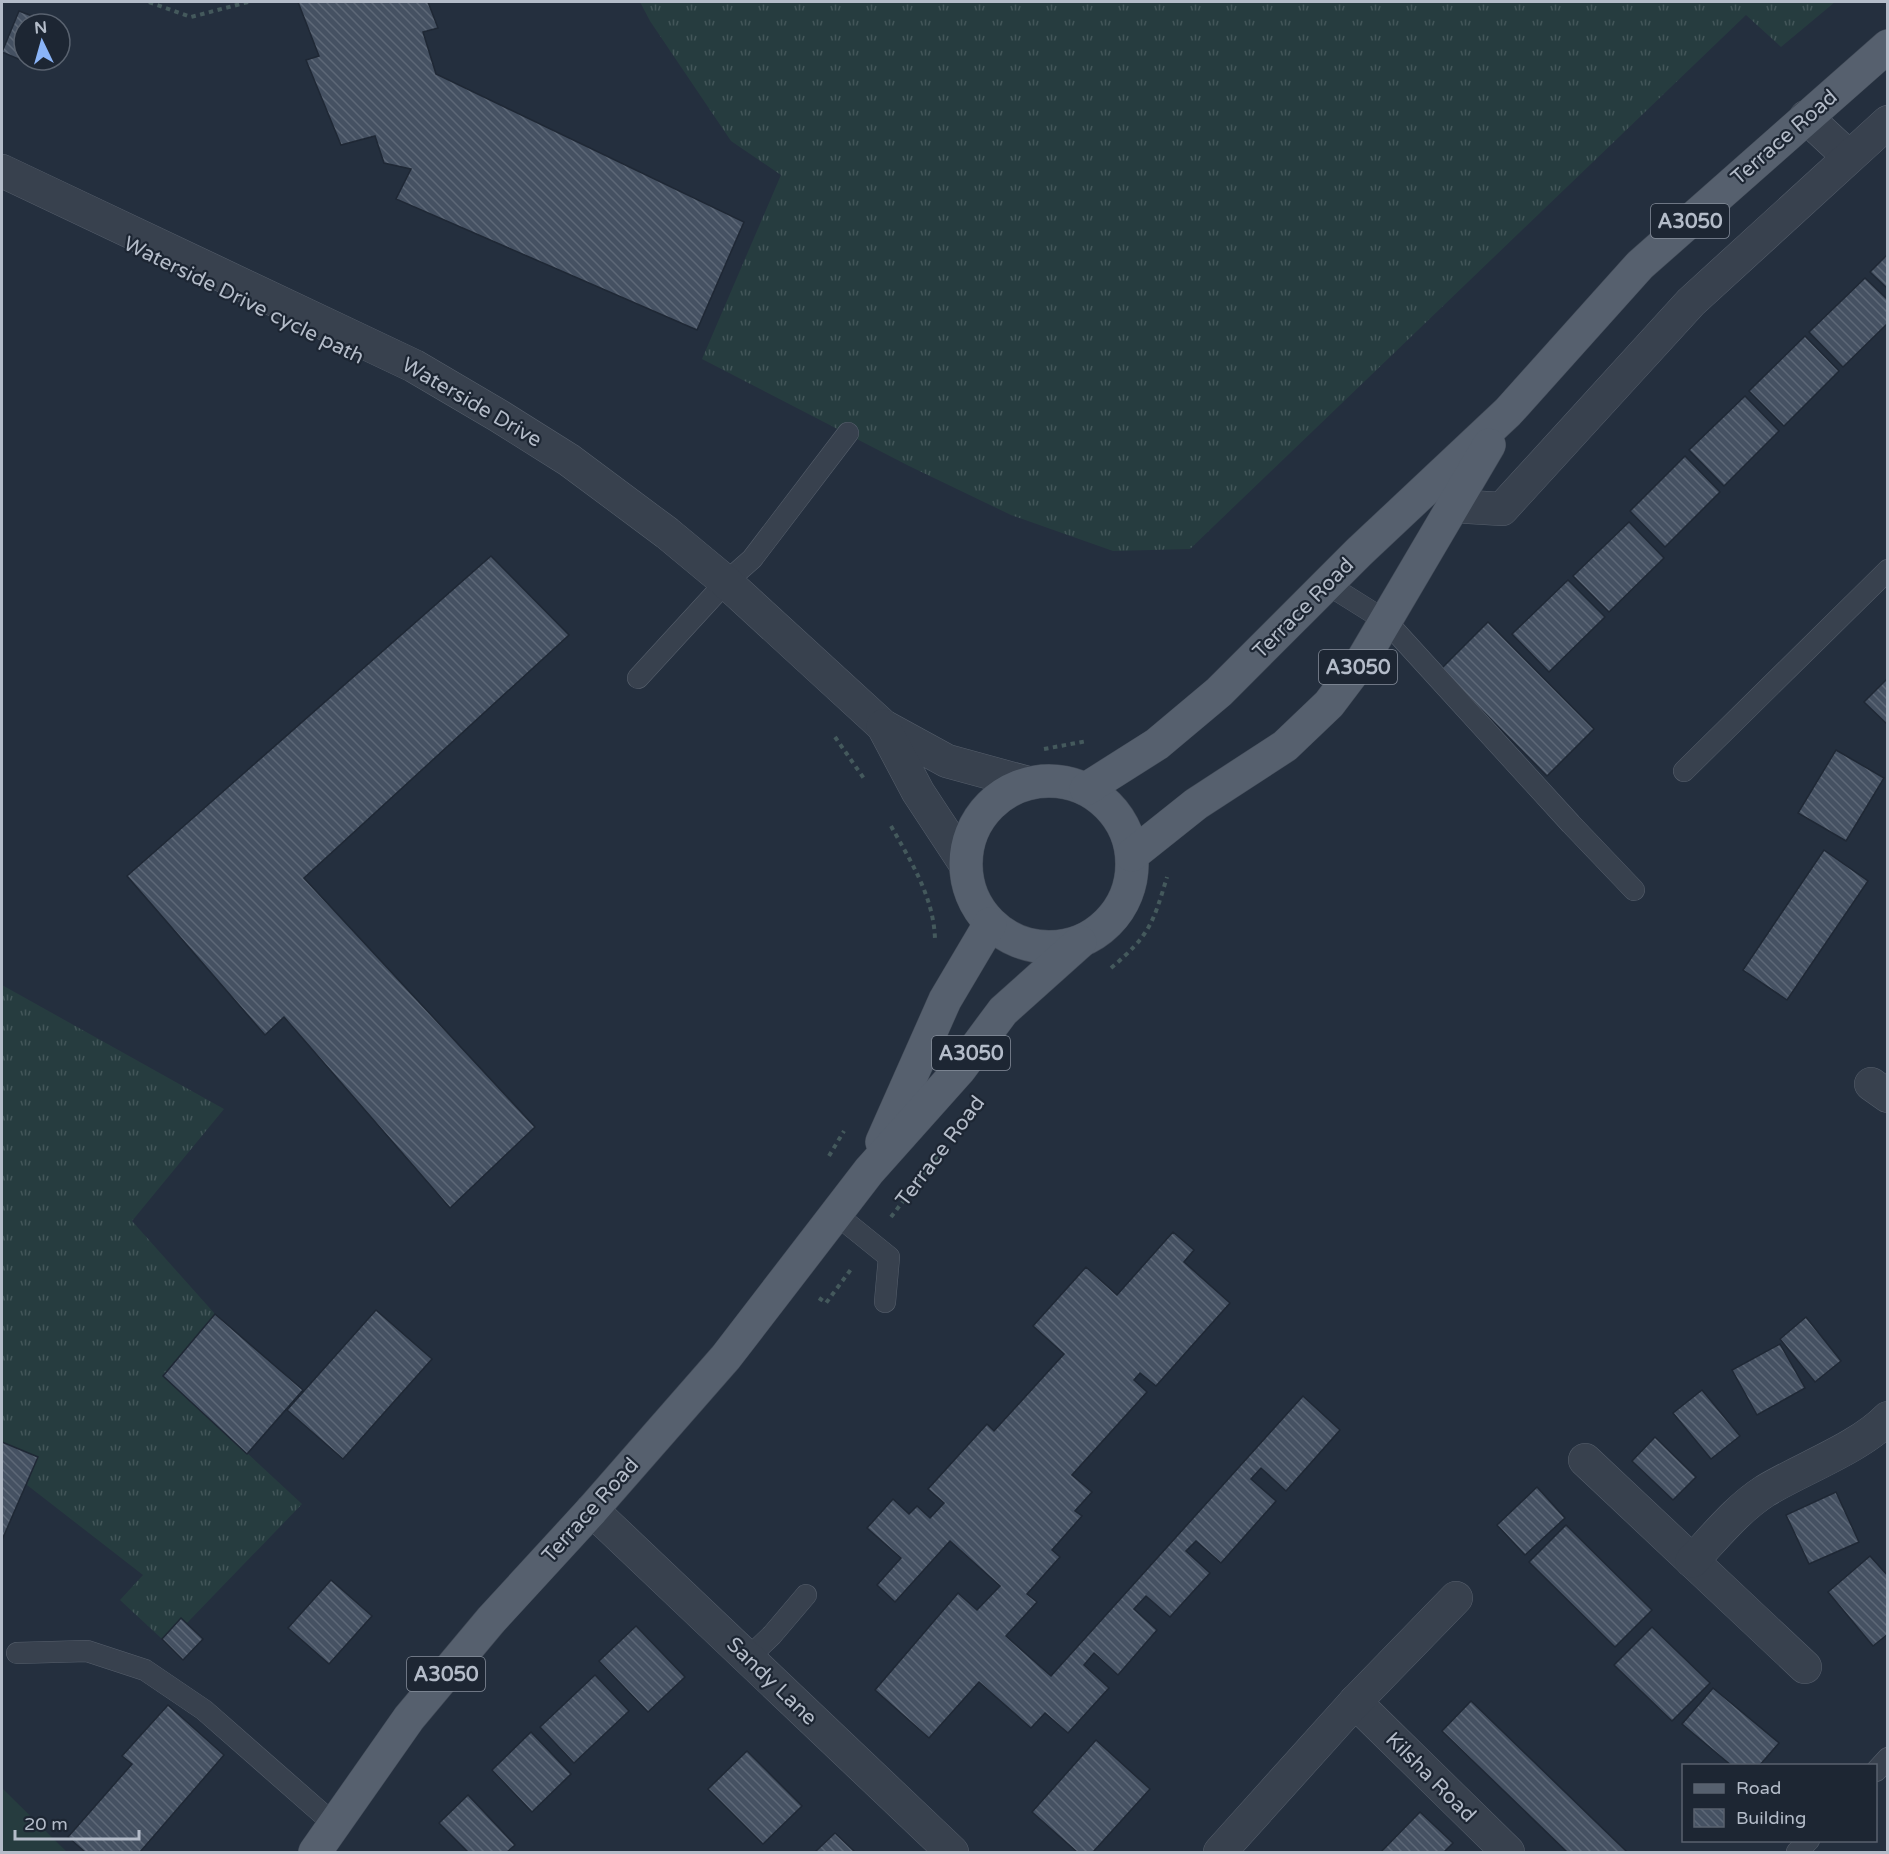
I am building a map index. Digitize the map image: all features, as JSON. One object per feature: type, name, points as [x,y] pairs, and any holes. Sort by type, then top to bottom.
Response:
[{"type":"main road","name":"Terrace Road","points":[[1086,789],[1157,744],[1220,692],[1327,584],[1508,412],[1640,264],[1887,46]]},
{"type":"main road","name":"Terrace Road","points":[[1132,855],[1196,804],[1285,746],[1329,704],[1364,659],[1508,412]]},
{"type":"main road","points":[[1046,780],[1086,789],[1104,801],[1118,817],[1127,835],[1132,855],[1131,877],[1125,897],[1114,916],[1099,931],[1080,942],[1048,947],[1017,942],[990,924],[974,901],[966,874],[966,865],[967,847],[977,820],[995,800],[1028,783],[1046,780]]},
{"type":"main road","name":"Terrace Road","points":[[869,1171],[945,1000],[990,924]]},
{"type":"main road","name":"Terrace Road","points":[[315,1852],[409,1718],[491,1620],[592,1510],[726,1357],[869,1171],[960,1069],[1003,1011],[1080,942]]},
{"type":"street","points":[[1806,117],[1848,156]]},
{"type":"street","points":[[1453,506],[1502,508],[1691,302],[1887,122]]},
{"type":"street","name":"Waterside Drive","points":[[2,171],[414,366],[569,460],[667,533],[726,582],[884,726],[947,761],[1028,783]]},
{"type":"street","name":"Waterside Drive","points":[[884,726],[918,792],[966,865]]},
{"type":"street","points":[[1692,1561],[1745,1506],[1765,1491],[1839,1451],[1887,1418]]},
{"type":"street","points":[[1585,1461],[1805,1667]]},
{"type":"street","name":"Sandy Lane","points":[[592,1510],[952,1852]]},
{"type":"street","points":[[1220,1852],[1355,1702],[1456,1598]]},
{"type":"street","name":"Kilsha Road","points":[[1355,1702],[1508,1852]]},
{"type":"lane","points":[[638,678],[726,582],[752,559],[848,433]]},
{"type":"lane","points":[[1684,771],[1887,570]]},
{"type":"lane","points":[[1327,584],[1386,621],[1570,824],[1634,890]]},
{"type":"lane","points":[[837,1215],[889,1257],[885,1302]]},
{"type":"lane","points":[[748,1658],[772,1635],[806,1595]]},
{"type":"lane","points":[[17,1653],[87,1651],[145,1670],[204,1710],[335,1825]]},
{"type":"path","points":[[149,2],[191,17],[248,2]]},
{"type":"path","points":[[829,729],[870,787]]},
{"type":"path","points":[[1040,750],[1089,741]]},
{"type":"path","points":[[889,823],[924,884],[935,926],[935,945]]},
{"type":"path","points":[[1109,970],[1134,948],[1153,923],[1168,871]]},
{"type":"path","name":"Terrace Road","points":[[826,1303],[951,1140]]},
{"type":"green space","points":[[640,2],[1835,2],[1781,47],[1746,15],[1190,549],[1113,551],[1011,515],[909,466],[702,359],[781,175],[731,141],[650,21]]},
{"type":"green space","points":[[2,985],[224,1109],[132,1221],[215,1314],[164,1376],[302,1504],[187,1623],[181,1618],[162,1639],[120,1600],[143,1575],[27,1485],[38,1457],[2,1442]]},
{"type":"green space","points":[[2,1788],[67,1852],[2,1852]]},
{"type":"building","points":[[298,2],[428,2],[438,28],[423,32],[436,74],[744,222],[697,330],[396,199],[411,169],[384,163],[375,136],[341,145],[306,60],[319,56]]},
{"type":"building","points":[[12,28],[12,56],[2,52]]},
{"type":"building","points":[[1888,254],[1888,289],[1870,272]]},
{"type":"building","points":[[1865,278],[1888,300],[1888,323],[1843,367],[1809,332]]},
{"type":"building","points":[[1805,336],[1839,371],[1784,426],[1749,391]]},
{"type":"building","points":[[1745,396],[1779,431],[1724,486],[1689,450]]},
{"type":"building","points":[[1685,456],[1720,492],[1665,547],[1630,511]]},
{"type":"building","points":[[1629,522],[1664,558],[1609,612],[1573,576]]},
{"type":"building","points":[[491,556],[569,635],[304,878],[535,1127],[450,1208],[284,1017],[265,1035],[127,876]]},
{"type":"building","points":[[1568,580],[1605,617],[1549,672],[1512,634]]},
{"type":"building","points":[[1488,622],[1594,729],[1547,776],[1441,669]]},
{"type":"building","points":[[1888,678],[1888,725],[1864,702]]},
{"type":"building","points":[[1836,750],[1884,778],[1846,841],[1798,813]]},
{"type":"building","points":[[1824,850],[1868,881],[1787,1000],[1743,970]]},
{"type":"building","points":[[1173,1232],[1194,1250],[1184,1262],[1230,1303],[1156,1386],[1140,1373],[1134,1380],[1147,1392],[1072,1475],[1092,1492],[1075,1511],[1082,1516],[1052,1550],[1060,1557],[1027,1594],[1037,1602],[1006,1636],[1051,1676],[1303,1396],[1340,1430],[1286,1491],[1261,1468],[1251,1479],[1276,1501],[1221,1563],[1196,1541],[1186,1551],[1210,1573],[1170,1617],[1146,1596],[1134,1609],[1157,1630],[1118,1675],[1094,1653],[1084,1665],[1109,1688],[1068,1733],[1045,1713],[1031,1728],[979,1682],[929,1738],[875,1690],[958,1593],[977,1610],[1000,1586],[950,1541],[895,1602],[877,1585],[901,1558],[867,1528],[893,1499],[909,1514],[917,1506],[930,1518],[944,1503],[928,1489],[987,1424],[994,1431],[1064,1354],[1033,1326],[1086,1267],[1117,1295]]},
{"type":"building","points":[[376,1310],[432,1359],[343,1459],[287,1410]]},
{"type":"building","points":[[215,1314],[303,1390],[247,1454],[163,1376]]},
{"type":"building","points":[[1806,1317],[1841,1361],[1815,1382],[1780,1339]]},
{"type":"building","points":[[1780,1344],[1805,1388],[1757,1415],[1732,1370]]},
{"type":"building","points":[[1702,1390],[1740,1436],[1711,1459],[1673,1413]]},
{"type":"building","points":[[1655,1437],[1696,1477],[1673,1500],[1632,1461]]},
{"type":"building","points":[[2,1442],[38,1457],[2,1540]]},
{"type":"building","points":[[1537,1487],[1565,1518],[1525,1555],[1497,1525]]},
{"type":"building","points":[[1836,1492],[1859,1542],[1809,1564],[1786,1515]]},
{"type":"building","points":[[1566,1525],[1652,1610],[1615,1647],[1529,1562]]},
{"type":"building","points":[[1870,1556],[1888,1576],[1888,1634],[1873,1646],[1828,1592]]},
{"type":"building","points":[[331,1580],[372,1616],[329,1664],[288,1628]]},
{"type":"building","points":[[181,1618],[203,1639],[183,1660],[162,1639]]},
{"type":"building","points":[[636,1626],[685,1677],[648,1712],[599,1661]]},
{"type":"building","points":[[1652,1627],[1710,1683],[1672,1721],[1614,1665]]},
{"type":"building","points":[[595,1675],[629,1711],[574,1763],[540,1727]]},
{"type":"building","points":[[1713,1688],[1779,1743],[1761,1764],[1730,1764],[1682,1724]]},
{"type":"building","points":[[1471,1701],[1627,1852],[1567,1852],[1442,1731]]},
{"type":"building","points":[[168,1705],[224,1755],[140,1852],[85,1852],[68,1837],[132,1764],[122,1756]]},
{"type":"building","points":[[531,1732],[571,1774],[532,1812],[492,1770]]},
{"type":"building","points":[[1096,1740],[1150,1789],[1093,1852],[1077,1852],[1032,1812]]},
{"type":"building","points":[[747,1751],[802,1806],[763,1844],[708,1789]]},
{"type":"building","points":[[468,1795],[515,1845],[507,1852],[468,1852],[439,1823]]},
{"type":"building","points":[[1420,1812],[1453,1843],[1444,1852],[1381,1852]]},
{"type":"building","points":[[835,1833],[855,1852],[815,1852]]}]
